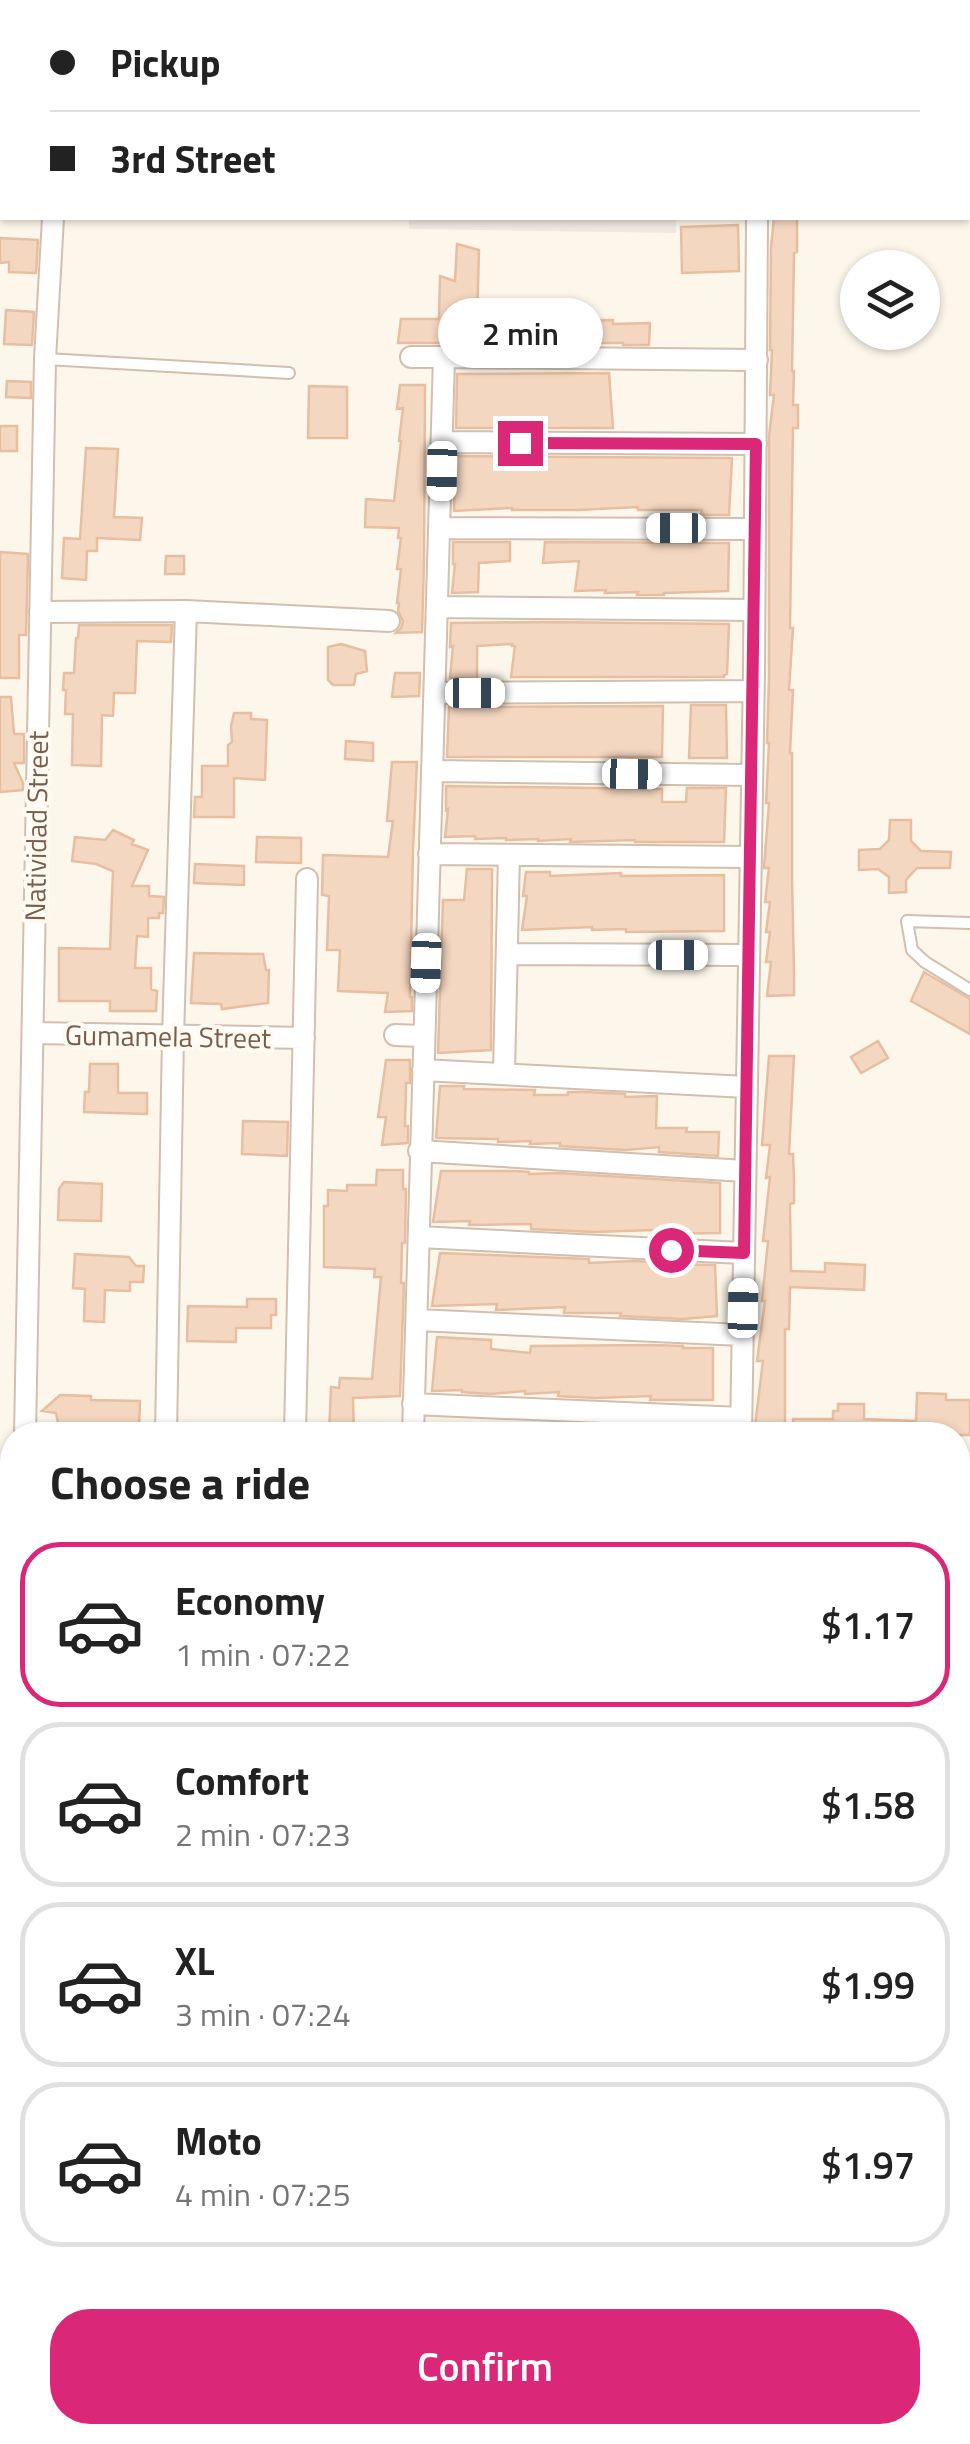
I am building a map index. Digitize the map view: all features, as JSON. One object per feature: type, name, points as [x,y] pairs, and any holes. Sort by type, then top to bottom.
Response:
[{"type":"street","name":"Natividad Street","points":[[26,1422],[45,359],[54,220]]},
{"type":"street","points":[[741,1422],[757,220]]},
{"type":"street","points":[[411,357],[757,360]]},
{"type":"street","points":[[413,1422],[444,357]]},
{"type":"street","points":[[442,442],[756,444]]},
{"type":"street","points":[[441,528],[755,528]]},
{"type":"street","points":[[439,608],[754,610]]},
{"type":"street","points":[[166,1422],[186,611]]},
{"type":"street","points":[[40,612],[186,611],[390,622]]},
{"type":"street","points":[[435,693],[752,691]]},
{"type":"street","points":[[432,772],[751,776]]},
{"type":"street","points":[[429,854],[750,857]]},
{"type":"street","points":[[504,1073],[509,855]]},
{"type":"street","points":[[296,1422],[307,879]]},
{"type":"street","points":[[507,954],[747,955]]},
{"type":"street","name":"Gumamela Street","points":[[33,1033],[304,1038]]},
{"type":"street","points":[[394,1035],[423,1036]]},
{"type":"street","points":[[423,1070],[746,1087]]},
{"type":"street","points":[[420,1151],[744,1171]]},
{"type":"street","points":[[419,1236],[744,1253]]},
{"type":"street","points":[[417,1320],[742,1334]]},
{"type":"street","points":[[414,1404],[682,1422]]},
{"type":"lane","points":[[45,359],[289,372]]},
{"type":"lane","points":[[970,923],[907,921],[912,950],[970,990]]},
{"type":"shaded area","points":[[409,220],[676,220],[676,233],[409,229]]},
{"type":"building","points":[[774,220],[797,220],[792,371],[798,428],[793,428],[793,628],[789,690],[793,690],[790,753],[794,995],[767,996],[771,962],[766,962],[770,932],[766,932],[770,902],[765,902],[769,868],[764,868],[769,803],[769,436],[774,395],[770,395]]},
{"type":"building","points":[[738,225],[739,271],[682,273],[681,227]]},
{"type":"building","points":[[0,238],[38,240],[36,273],[9,272],[9,262],[0,263]]},
{"type":"building","points":[[457,244],[479,250],[477,321],[650,323],[649,345],[398,343],[401,319],[439,319],[440,276],[455,281]]},
{"type":"building","points":[[6,310],[34,312],[32,345],[4,344]]},
{"type":"building","points":[[609,373],[613,428],[456,428],[457,374]]},
{"type":"building","points":[[7,381],[31,382],[31,398],[6,397]]},
{"type":"building","points":[[400,385],[425,385],[424,563],[422,632],[396,633],[403,621],[397,603],[401,569],[397,569],[399,528],[365,527],[366,499],[394,501],[403,408],[397,409]]},
{"type":"building","points":[[309,386],[347,387],[347,438],[308,438]]},
{"type":"building","points":[[0,426],[17,426],[17,451],[0,451]]},
{"type":"building","points":[[86,448],[118,449],[114,517],[142,518],[140,540],[97,538],[97,551],[87,551],[86,580],[62,578],[64,538],[80,539]]},
{"type":"building","points":[[455,456],[732,458],[729,515],[638,507],[454,511]]},
{"type":"building","points":[[453,542],[510,542],[510,561],[479,563],[478,592],[452,593]]},
{"type":"building","points":[[545,542],[729,543],[728,591],[637,595],[638,592],[575,591],[579,561],[543,563]]},
{"type":"building","points":[[0,552],[28,554],[26,635],[19,635],[19,678],[0,678]]},
{"type":"building","points":[[166,556],[184,556],[184,574],[165,574]]},
{"type":"building","points":[[451,623],[729,624],[727,674],[511,677],[515,646],[512,644],[477,646],[477,679],[450,678]]},
{"type":"building","points":[[79,625],[172,625],[171,642],[137,641],[135,693],[114,693],[113,716],[102,715],[101,766],[72,765],[73,714],[65,714],[63,690],[64,673],[74,673]]},
{"type":"building","points":[[341,644],[365,651],[367,671],[356,674],[354,685],[333,685],[328,680],[328,647]]},
{"type":"building","points":[[395,673],[420,673],[419,696],[392,697]]},
{"type":"building","points":[[0,697],[11,697],[14,734],[24,734],[24,763],[14,763],[23,790],[0,792]]},
{"type":"building","points":[[691,705],[726,705],[727,758],[689,758]]},
{"type":"building","points":[[663,706],[662,757],[447,757],[449,707]]},
{"type":"building","points":[[234,713],[251,713],[251,719],[267,720],[265,780],[234,778],[234,817],[194,817],[195,797],[202,797],[202,766],[228,766]]},
{"type":"building","points":[[346,741],[373,743],[373,761],[345,759]]},
{"type":"building","points":[[392,762],[417,762],[412,1011],[385,1012],[388,993],[338,991],[340,950],[327,950],[329,896],[322,895],[323,855],[388,857],[393,821],[387,821]]},
{"type":"building","points":[[446,786],[662,789],[662,802],[686,802],[687,788],[726,788],[724,842],[445,837]]},
{"type":"building","points":[[890,820],[911,820],[911,841],[921,851],[951,852],[950,868],[917,868],[906,880],[906,892],[889,893],[889,877],[878,869],[859,870],[859,850],[880,849],[889,840]]},
{"type":"building","points":[[113,830],[148,850],[132,886],[149,886],[149,896],[164,897],[163,913],[159,913],[159,918],[148,918],[148,937],[137,936],[135,968],[151,968],[151,989],[157,991],[156,1011],[110,1011],[110,1001],[59,1001],[59,948],[110,949],[113,871],[72,861],[75,837],[105,840]]},
{"type":"building","points":[[257,837],[301,838],[301,863],[256,862]]},
{"type":"building","points":[[195,864],[244,866],[244,885],[194,883]]},
{"type":"building","points":[[467,869],[492,869],[491,1050],[438,1053],[443,900],[464,900]]},
{"type":"building","points":[[526,872],[550,872],[550,876],[724,875],[724,931],[626,932],[592,927],[522,930]]},
{"type":"building","points":[[194,953],[263,954],[269,970],[268,1003],[222,1009],[221,1004],[191,1003]]},
{"type":"building","points":[[924,972],[970,999],[970,1034],[911,1001]]},
{"type":"building","points":[[878,1041],[888,1058],[861,1073],[851,1057]]},
{"type":"building","points":[[769,1056],[794,1056],[789,1154],[793,1154],[794,1180],[794,1203],[790,1204],[791,1271],[825,1272],[825,1263],[865,1265],[864,1290],[790,1287],[789,1329],[785,1329],[785,1422],[755,1422],[763,1361],[757,1361],[765,1301],[768,1241],[763,1241],[770,1177],[766,1178],[770,1145],[762,1145]]},
{"type":"building","points":[[386,1060],[410,1060],[410,1083],[406,1083],[408,1143],[382,1145],[386,1117],[378,1117]]},
{"type":"building","points":[[90,1064],[118,1064],[118,1093],[147,1093],[147,1114],[84,1112]]},
{"type":"building","points":[[440,1086],[535,1090],[534,1095],[583,1092],[657,1096],[656,1128],[719,1132],[718,1156],[659,1152],[659,1147],[626,1150],[436,1138]]},
{"type":"building","points":[[243,1121],[288,1122],[287,1156],[242,1154]]},
{"type":"building","points":[[377,1170],[403,1170],[406,1189],[400,1396],[353,1398],[354,1422],[330,1422],[331,1387],[339,1388],[340,1378],[372,1379],[381,1277],[374,1277],[375,1269],[324,1267],[324,1206],[328,1206],[328,1190],[347,1191],[347,1185],[376,1185]]},
{"type":"building","points":[[441,1171],[516,1171],[720,1183],[720,1233],[593,1232],[531,1229],[531,1224],[433,1222]]},
{"type":"building","points":[[64,1182],[102,1184],[101,1221],[58,1220],[59,1189]]},
{"type":"building","points":[[440,1253],[589,1259],[589,1263],[715,1265],[717,1316],[683,1319],[564,1313],[565,1307],[496,1310],[497,1304],[432,1306]]},
{"type":"building","points":[[75,1254],[129,1257],[136,1266],[144,1266],[143,1282],[130,1282],[130,1291],[105,1290],[104,1322],[84,1321],[85,1289],[73,1288]]},
{"type":"building","points":[[247,1299],[276,1299],[271,1328],[236,1328],[236,1342],[187,1341],[188,1306],[247,1307]]},
{"type":"building","points":[[437,1337],[491,1340],[491,1349],[530,1353],[531,1346],[713,1348],[713,1400],[558,1396],[559,1392],[432,1391]]},
{"type":"building","points":[[917,1393],[946,1394],[946,1400],[970,1400],[970,1422],[793,1419],[833,1419],[838,1404],[864,1404],[864,1419],[916,1421]]},
{"type":"building","points":[[60,1395],[140,1401],[139,1422],[58,1422],[56,1413],[42,1411]]},
{"type":"route","points":[[520,443],[756,444],[744,1253],[671,1250]]}]
